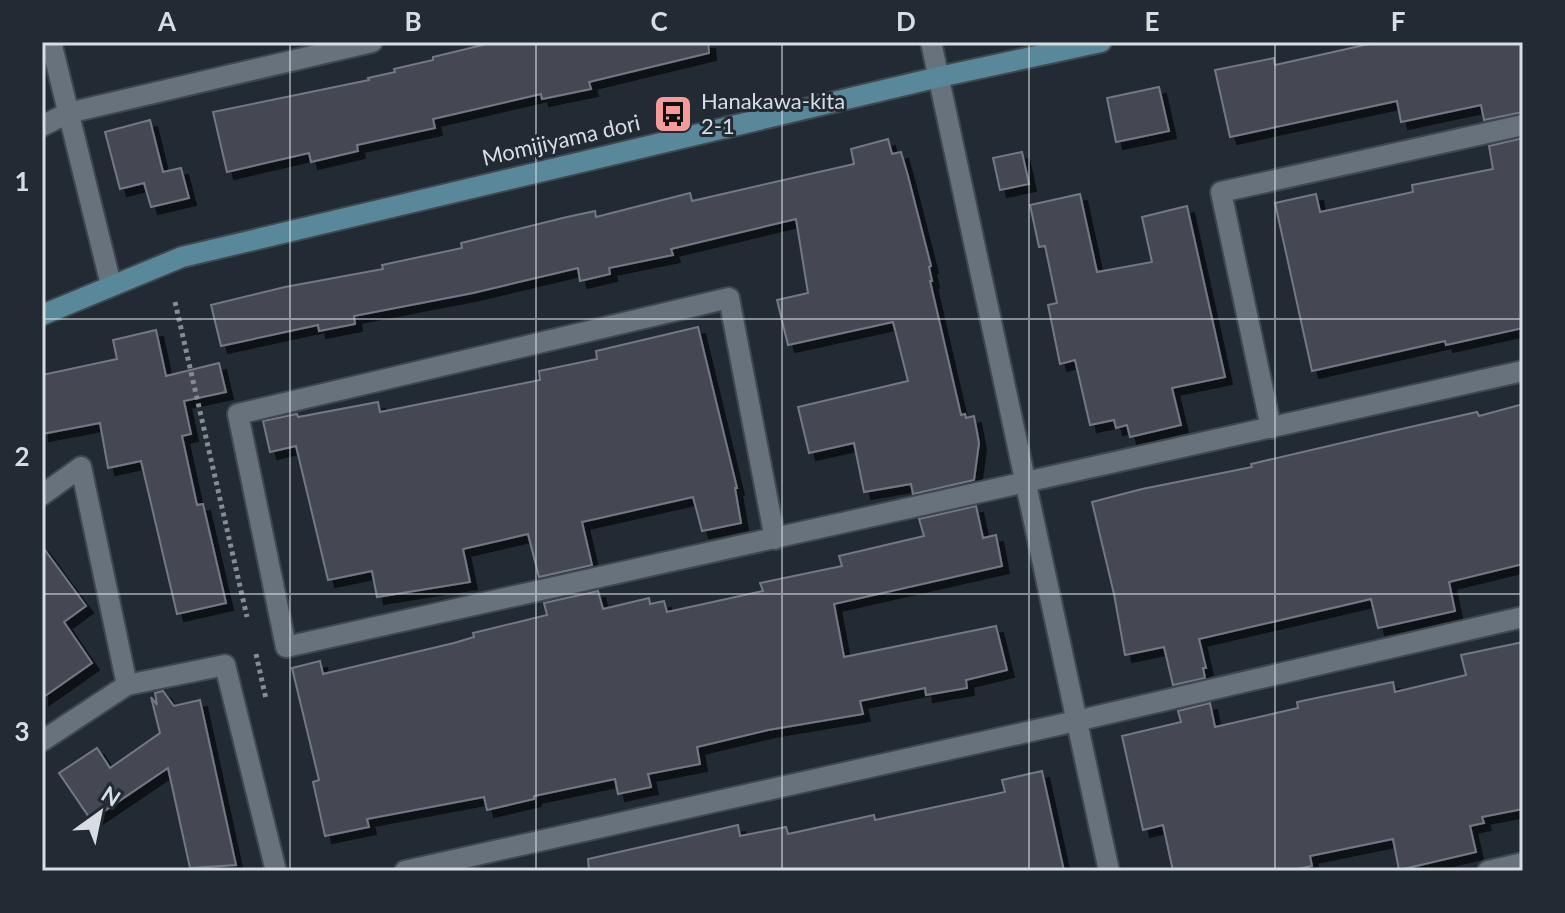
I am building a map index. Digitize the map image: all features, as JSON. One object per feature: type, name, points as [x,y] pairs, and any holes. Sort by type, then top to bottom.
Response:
[{"type":"street","points":[[51,42],[111,285]]},
{"type":"street","points":[[42,126],[68,113],[341,45],[372,42]]},
{"type":"street","points":[[931,42],[1109,871]]},
{"type":"street","name":"Momijiyama dori","points":[[42,315],[182,257],[939,77],[1101,42]]},
{"type":"street","points":[[1271,428],[1221,192],[1523,125]]},
{"type":"street","points":[[775,539],[729,298],[238,414],[286,647],[775,539],[1026,483],[1523,371]]},
{"type":"street","points":[[42,495],[81,467],[127,685]]},
{"type":"street","points":[[405,871],[1523,617]]},
{"type":"street","points":[[42,741],[127,685],[225,665],[276,871]]},
{"type":"street","points":[[1488,871],[1523,863]]},
{"type":"path","points":[[175,302],[249,625]]},
{"type":"path","points":[[253,640],[267,702]]},
{"type":"building","points":[[495,42],[708,42],[709,53],[589,82],[591,89],[542,99],[541,94],[433,119],[435,128],[357,145],[358,151],[311,162],[309,153],[227,172],[213,112],[369,80],[395,72],[394,69],[433,60],[433,57]]},
{"type":"building","points":[[1378,42],[1523,42],[1523,112],[1484,120],[1481,105],[1401,122],[1397,101],[1230,137],[1215,70],[1274,58],[1275,65]]},
{"type":"building","points":[[1159,87],[1169,131],[1116,142],[1107,98]]},
{"type":"building","points":[[150,120],[163,172],[181,168],[189,198],[151,207],[144,183],[120,189],[105,132]]},
{"type":"building","points":[[1523,138],[1523,328],[1446,345],[1445,341],[1312,371],[1275,203],[1316,194],[1320,212],[1413,192],[1412,185],[1493,169],[1489,146]]},
{"type":"building","points":[[888,139],[892,154],[901,152],[908,176],[931,266],[930,281],[961,415],[965,414],[966,418],[974,416],[979,443],[974,480],[913,494],[911,484],[864,492],[854,443],[809,453],[798,407],[908,381],[893,322],[788,345],[777,300],[808,293],[796,219],[671,249],[673,255],[609,268],[610,274],[580,281],[578,268],[473,293],[354,316],[355,324],[319,331],[318,325],[221,346],[211,305],[285,287],[383,269],[382,265],[462,248],[461,243],[567,217],[595,211],[596,217],[690,193],[692,201],[854,164],[851,149]]},
{"type":"building","points":[[1022,152],[1029,184],[1000,190],[993,158]]},
{"type":"building","points":[[1080,194],[1097,272],[1152,262],[1142,217],[1187,206],[1225,377],[1172,388],[1181,425],[1130,437],[1127,425],[1116,428],[1114,420],[1090,425],[1075,360],[1060,364],[1048,305],[1057,303],[1045,246],[1039,247],[1030,205]]},
{"type":"building","points":[[698,327],[737,488],[741,523],[702,531],[693,497],[582,522],[592,565],[539,577],[528,534],[463,549],[470,582],[377,597],[372,571],[328,580],[296,446],[270,452],[263,421],[378,402],[380,412],[540,380],[539,371],[597,359],[596,351]]},
{"type":"building","points":[[156,330],[166,376],[219,363],[226,392],[184,401],[191,434],[182,436],[197,505],[203,504],[226,603],[177,614],[141,461],[108,468],[100,423],[42,434],[42,375],[117,359],[113,340]]},
{"type":"building","points":[[1523,404],[1523,564],[1449,582],[1455,611],[1378,628],[1371,599],[1199,639],[1206,668],[1203,668],[1205,678],[1173,685],[1164,647],[1125,655],[1092,502],[1252,467],[1251,464],[1397,430],[1477,412],[1479,416]]},
{"type":"building","points":[[976,506],[983,538],[996,535],[1002,566],[834,604],[844,657],[996,626],[1007,670],[966,680],[967,688],[926,695],[925,688],[860,701],[863,714],[768,730],[697,747],[700,764],[648,774],[651,787],[618,794],[615,779],[534,796],[534,799],[487,810],[484,797],[367,819],[369,827],[325,836],[313,782],[319,780],[292,668],[320,661],[323,674],[454,643],[474,637],[473,633],[547,615],[544,603],[598,591],[603,609],[649,598],[650,604],[664,601],[667,612],[763,591],[760,583],[842,566],[839,556],[924,536],[919,519]]},
{"type":"building","points":[[42,546],[86,606],[64,622],[92,663],[42,698]]},
{"type":"building","points":[[1523,642],[1523,809],[1482,817],[1484,823],[1470,826],[1476,852],[1399,870],[1393,839],[1310,856],[1312,866],[1287,871],[1173,871],[1163,825],[1143,830],[1122,736],[1181,722],[1178,711],[1210,703],[1215,727],[1298,708],[1297,702],[1393,682],[1395,692],[1466,675],[1461,655]]},
{"type":"building","points":[[163,691],[174,706],[200,700],[236,865],[190,868],[168,768],[91,820],[59,773],[97,748],[110,768],[160,733],[151,697],[157,705],[155,693]]},
{"type":"building","points":[[1042,771],[1064,871],[589,871],[588,859],[738,825],[740,836],[786,827],[788,834],[874,815],[875,820],[1005,792],[1002,780]]},
{"type":"place","name":"Hanakawa-kita 2-1","points":[[673,114]]}]
